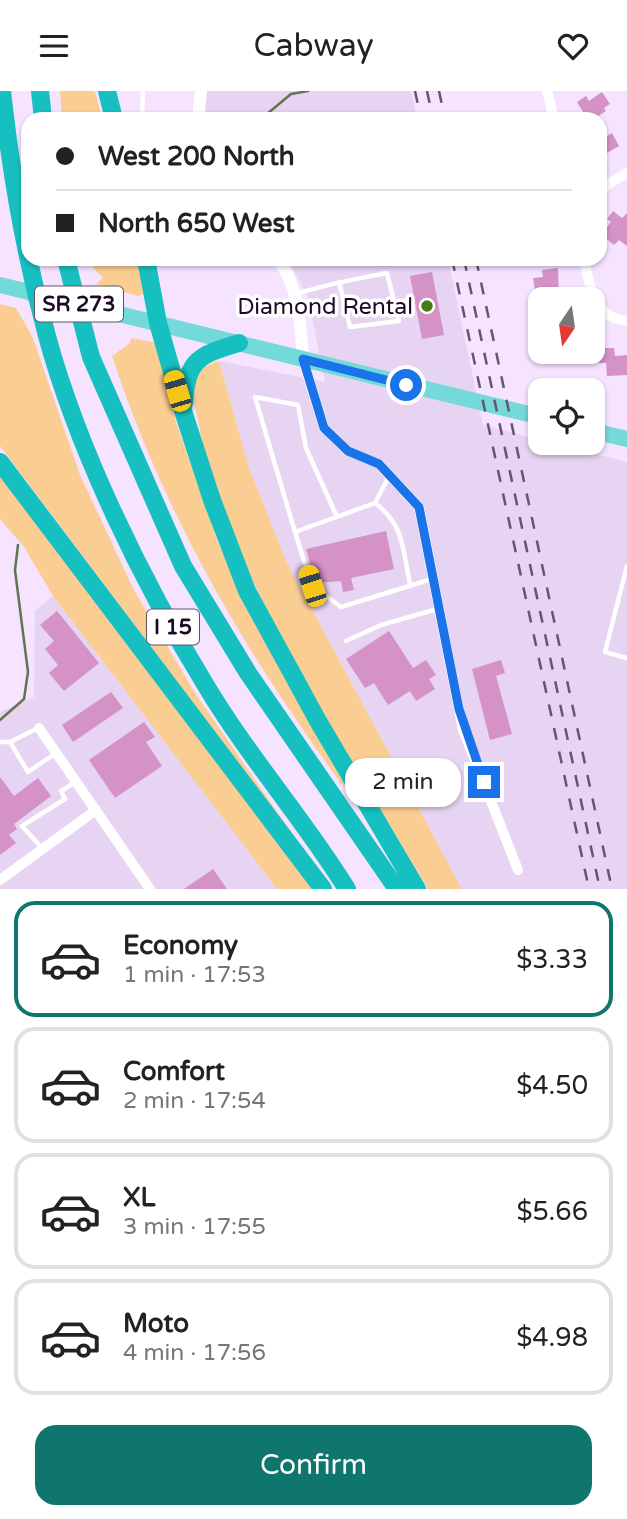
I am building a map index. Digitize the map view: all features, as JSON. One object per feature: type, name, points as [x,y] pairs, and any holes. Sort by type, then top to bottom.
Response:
[{"type":"highway","name":"I 15","points":[[2,91],[21,227]]},
{"type":"highway","points":[[40,91],[42,112]]},
{"type":"highway","points":[[107,91],[112,112]]},
{"type":"highway","name":"I 15","points":[[29,266],[48,339],[83,440],[144,576],[205,685],[318,844],[346,889]]},
{"type":"highway","name":"I 15","points":[[68,266],[91,357],[183,566],[248,673],[397,889]]},
{"type":"highway","points":[[147,266],[158,323],[184,414],[212,500],[247,591],[318,721],[417,889]]},
{"type":"highway","points":[[184,414],[186,383],[194,363],[210,352],[239,343]]},
{"type":"highway","points":[[0,463],[323,889]]},
{"type":"main road","name":"SR 273","points":[[0,285],[158,323]]},
{"type":"main road","points":[[158,323],[528,414]]},
{"type":"main road","points":[[605,434],[627,439]]},
{"type":"street","points":[[199,112],[201,91]]},
{"type":"street","points":[[547,91],[552,112]]},
{"type":"street","points":[[607,185],[627,173]]},
{"type":"street","points":[[283,266],[296,294],[303,359],[324,428],[348,451],[379,464],[419,507],[464,730],[518,870]]},
{"type":"street","points":[[586,266],[593,296],[601,311],[622,321]]},
{"type":"street","points":[[40,728],[150,889]]},
{"type":"street","points":[[0,880],[96,810]]},
{"type":"lane","points":[[142,112],[143,91]]},
{"type":"lane","points":[[296,294],[339,282],[387,273],[400,321],[350,327],[339,282]]},
{"type":"lane","points":[[337,517],[306,448],[298,405],[255,397],[312,586],[341,607],[432,579]]},
{"type":"lane","points":[[295,532],[375,503],[390,475]]},
{"type":"lane","points":[[375,503],[391,515],[400,533],[410,584]]},
{"type":"lane","points":[[627,565],[605,652],[627,657]]},
{"type":"lane","points":[[346,641],[394,620],[438,609]]},
{"type":"lane","points":[[0,742],[10,741],[40,728]]},
{"type":"lane","points":[[10,741],[28,772],[57,753]]},
{"type":"lane","points":[[42,849],[22,826],[65,799],[61,791],[77,782]]},
{"type":"shaded area","points":[[60,91],[95,91],[100,112],[62,112]]},
{"type":"shaded area","points":[[206,91],[411,91],[416,112],[204,112]]},
{"type":"shaded area","points":[[92,266],[140,266],[144,294],[138,296],[96,284],[103,278]]},
{"type":"shaded area","points":[[292,266],[449,266],[483,425],[528,437],[528,455],[600,455],[627,462],[627,889],[462,889],[287,563],[249,468],[219,361],[325,382],[308,297]]},
{"type":"shaded area","points":[[0,304],[16,308],[33,338],[80,475],[134,590],[195,693],[295,838],[0,446]]},
{"type":"shaded area","points":[[131,338],[157,343],[176,422],[218,543],[352,797],[287,706],[234,623],[166,494],[112,356],[130,343]]},
{"type":"shaded area","points":[[219,361],[249,468],[287,563],[462,889],[428,889],[312,695],[236,544],[212,478],[191,388],[203,367]]},
{"type":"shaded area","points":[[0,476],[312,889],[277,889],[53,596],[24,547],[0,519]]},
{"type":"shaded area","points":[[53,596],[277,889],[0,889],[0,712],[34,697],[35,611]]},
{"type":"building","points":[[602,92],[610,104],[604,108],[604,112],[583,112],[577,102],[586,96],[589,101]]},
{"type":"building","points":[[612,133],[619,146],[607,153],[607,136]]},
{"type":"building","points":[[613,211],[622,218],[627,213],[627,246],[619,240],[614,245],[607,239],[607,227],[611,222],[607,219]]},
{"type":"building","points":[[558,268],[559,287],[534,287],[533,278],[543,277],[542,270]]},
{"type":"building","name":"Diamond Rental","points":[[432,272],[444,335],[422,339],[410,276]]},
{"type":"building","points":[[606,348],[614,348],[615,356],[627,355],[627,375],[607,376]]},
{"type":"building","points":[[386,531],[394,569],[351,578],[354,590],[343,592],[341,581],[316,583],[306,549]]},
{"type":"building","points":[[57,611],[99,663],[64,691],[49,673],[58,665],[45,649],[54,641],[40,625]]},
{"type":"building","points":[[389,631],[413,668],[426,660],[436,675],[429,679],[435,689],[416,701],[410,691],[388,705],[374,683],[365,688],[346,659]]},
{"type":"building","points":[[501,660],[505,673],[496,676],[512,734],[490,740],[472,669]]},
{"type":"building","points":[[111,692],[123,708],[73,742],[62,725]]},
{"type":"building","points":[[144,722],[155,737],[146,742],[162,766],[115,798],[89,760]]},
{"type":"building","points":[[0,777],[14,796],[38,778],[51,796],[14,824],[17,829],[9,835],[16,843],[0,855]]},
{"type":"building","points":[[213,869],[227,889],[184,889]]},
{"type":"waterway","points":[[269,112],[291,94],[308,91]]},
{"type":"waterway","points":[[0,720],[24,699],[28,672],[15,570],[18,545]]},
{"type":"railway","points":[[415,91],[420,112]]},
{"type":"railway","points":[[427,91],[432,112]]},
{"type":"railway","points":[[439,91],[444,112]]},
{"type":"railway","points":[[454,266],[589,889]]},
{"type":"railway","points":[[466,266],[600,889]]},
{"type":"railway","points":[[478,266],[612,889]]},
{"type":"place","name":"Diamond Rental","points":[[427,306]]},
{"type":"route","points":[[406,385],[303,359],[324,428],[348,451],[379,464],[419,507],[459,709],[484,782]]}]
